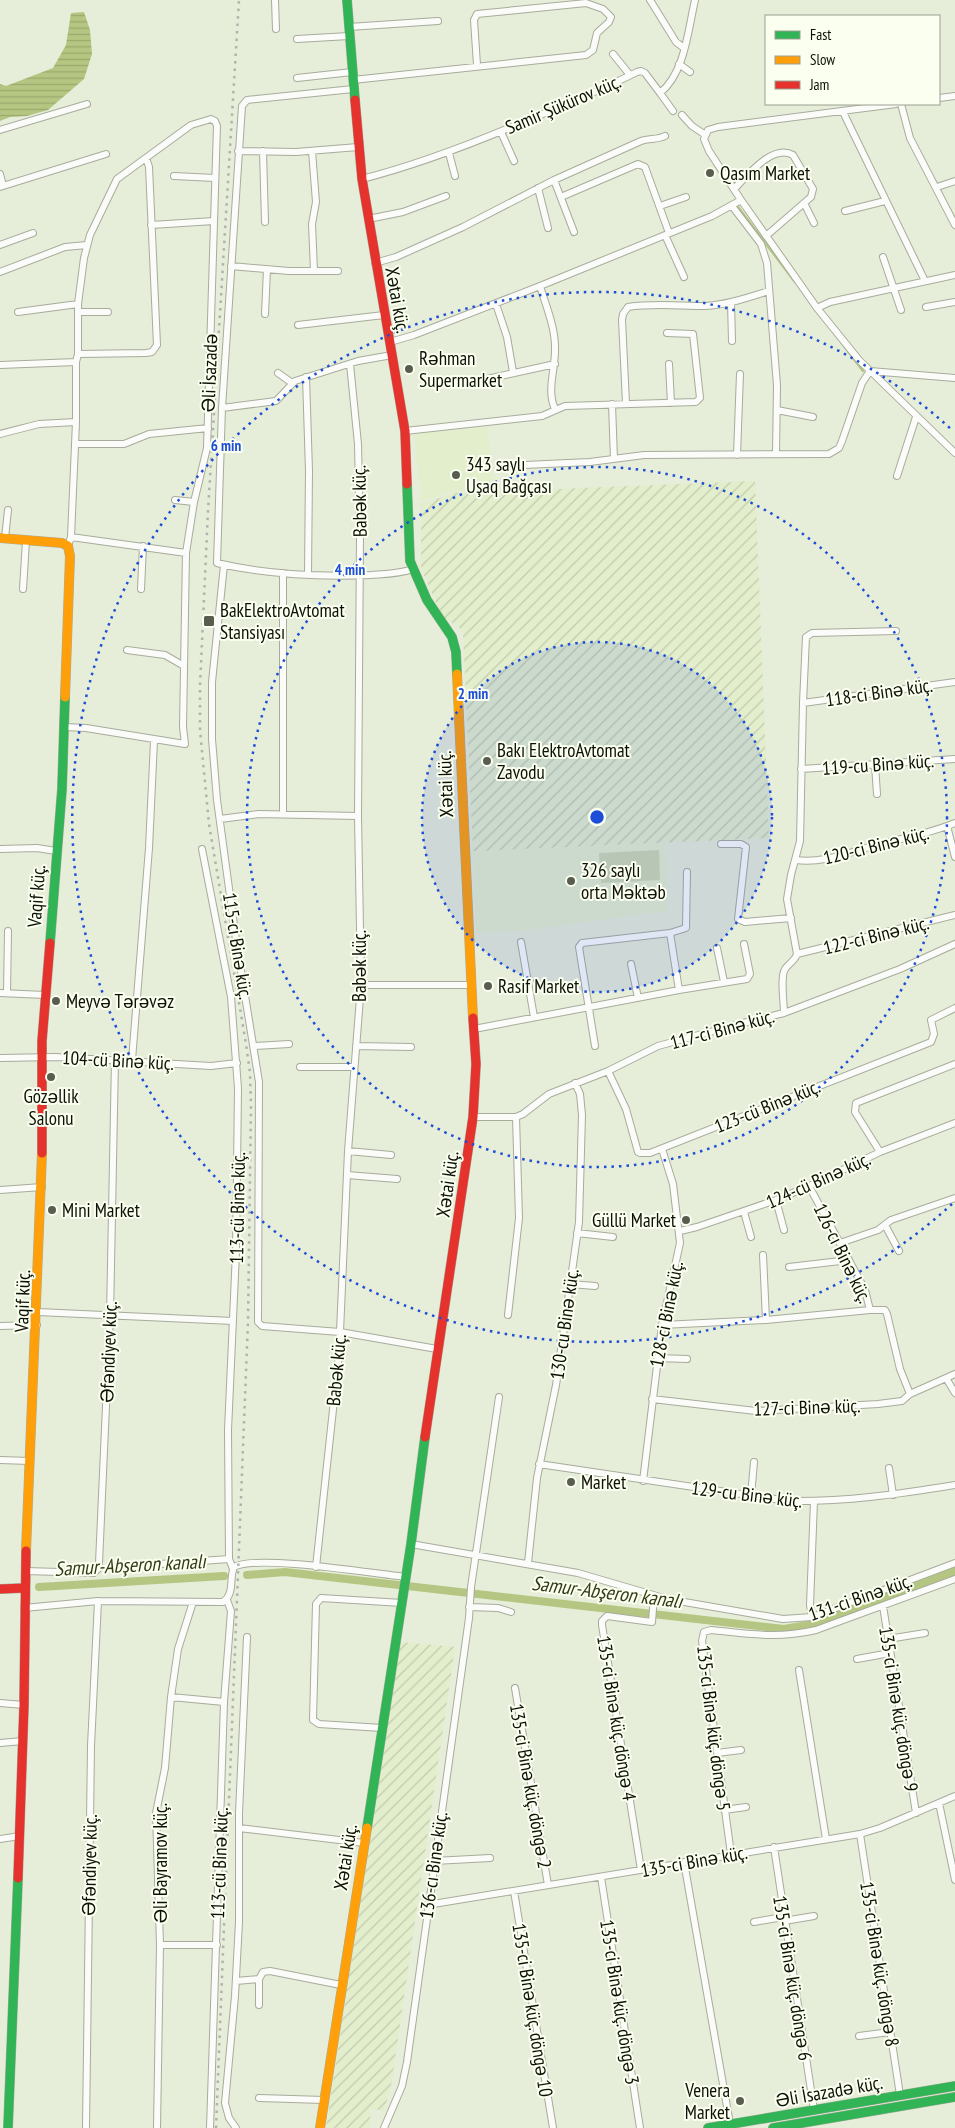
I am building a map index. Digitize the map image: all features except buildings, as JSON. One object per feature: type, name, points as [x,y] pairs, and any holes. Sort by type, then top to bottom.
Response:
[{"type":"street","points":[[275,0],[276,29]]},
{"type":"street","name":"Xətai küç.","points":[[320,2128],[411,1544],[437,1349],[473,1117],[476,1081],[456,652],[452,637],[427,600],[413,569],[408,548],[408,461],[405,430],[362,179],[347,0]]},
{"type":"street","points":[[650,0],[676,42],[684,48]]},
{"type":"street","points":[[673,111],[660,93],[671,82],[679,64],[695,0]]},
{"type":"street","points":[[413,569],[403,572],[360,575],[308,576],[216,564],[222,408],[229,325],[241,112],[244,102],[247,100],[353,80],[590,53],[597,33],[609,22],[610,16],[604,8],[586,3],[478,14],[474,20],[477,65]]},
{"type":"street","points":[[297,39],[438,20]]},
{"type":"street","points":[[613,54],[630,75]]},
{"type":"street","points":[[679,64],[690,72]]},
{"type":"street","name":"Samir Şükürov küç.","points":[[362,179],[449,153],[596,93],[641,71],[645,73],[660,93]]},
{"type":"street","points":[[297,78],[353,80]]},
{"type":"street","points":[[940,98],[955,96]]},
{"type":"street","points":[[0,130],[88,104]]},
{"type":"street","points":[[704,134],[718,126],[889,105]]},
{"type":"street","points":[[901,105],[910,138],[953,213],[955,225]]},
{"type":"street","points":[[843,112],[925,281]]},
{"type":"street","points":[[682,115],[692,126],[704,134]]},
{"type":"street","name":"Əli İsazadə","points":[[146,158],[191,125],[203,120],[211,119],[215,121],[217,126],[208,428],[205,462],[194,502],[186,552],[185,744],[154,741]]},
{"type":"street","points":[[501,132],[514,161]]},
{"type":"street","points":[[704,134],[705,144],[741,200],[817,308],[859,360],[955,454]]},
{"type":"street","points":[[375,263],[396,257],[463,227],[554,180],[646,139],[657,140],[665,136]]},
{"type":"street","points":[[238,151],[312,151],[358,147]]},
{"type":"street","points":[[263,151],[265,222]]},
{"type":"street","points":[[312,151],[316,202],[312,224],[314,271]]},
{"type":"street","points":[[449,153],[454,176]]},
{"type":"street","points":[[734,189],[767,158],[775,154],[791,153],[813,189],[811,197],[766,236]]},
{"type":"street","points":[[0,174],[2,187],[106,154]]},
{"type":"street","points":[[70,542],[76,422],[78,304],[87,245],[113,183],[146,158],[149,167],[157,340],[155,349],[146,353],[78,354]]},
{"type":"street","points":[[561,197],[638,164],[645,167],[660,206],[667,234],[684,277]]},
{"type":"street","points":[[174,176],[215,178]]},
{"type":"street","points":[[554,180],[574,232]]},
{"type":"street","points":[[937,187],[955,181]]},
{"type":"street","points":[[538,188],[548,228]]},
{"type":"street","points":[[368,219],[403,212],[446,196]]},
{"type":"street","points":[[660,206],[686,197]]},
{"type":"street","points":[[390,342],[496,304],[667,234],[732,206],[741,200]]},
{"type":"street","points":[[845,211],[885,201]]},
{"type":"street","points":[[804,203],[814,223]]},
{"type":"street","points":[[732,206],[761,244],[764,252],[776,368],[776,454]]},
{"type":"street","points":[[151,225],[214,221]]},
{"type":"street","points":[[0,245],[33,233]]},
{"type":"street","points":[[0,272],[65,247],[87,245]]},
{"type":"street","points":[[883,258],[901,310]]},
{"type":"street","points":[[231,266],[338,271]]},
{"type":"street","points":[[265,314],[267,269]]},
{"type":"street","points":[[817,308],[830,302],[955,275]]},
{"type":"street","points":[[540,286],[554,336],[554,364],[550,391],[555,409]]},
{"type":"street","points":[[626,404],[622,320],[625,310],[632,307],[685,304],[704,306],[731,302],[769,291]]},
{"type":"street","points":[[731,302],[732,341]]},
{"type":"street","points":[[926,307],[955,302]]},
{"type":"street","points":[[18,312],[78,304]]},
{"type":"street","points":[[496,304],[507,337],[513,372]]},
{"type":"street","points":[[78,312],[108,312]]},
{"type":"street","points":[[298,325],[384,315]]},
{"type":"street","points":[[405,430],[542,416],[565,406],[696,402],[700,398],[694,334],[667,333]]},
{"type":"street","points":[[222,408],[276,401],[292,383],[306,377],[350,364],[392,355]]},
{"type":"street","points":[[0,365],[35,362],[76,362]]},
{"type":"street","name":"Babək küç.","points":[[316,1567],[340,1332],[353,1067],[361,985],[358,816],[360,575],[358,444],[350,364]]},
{"type":"street","points":[[469,383],[554,364]]},
{"type":"street","points":[[669,364],[671,403]]},
{"type":"street","points":[[870,371],[955,378]]},
{"type":"street","points":[[500,466],[614,459],[644,455],[829,454],[839,448],[862,383],[870,371]]},
{"type":"street","points":[[278,373],[292,383]]},
{"type":"street","points":[[737,454],[740,374]]},
{"type":"street","points":[[306,377],[309,471],[308,576]]},
{"type":"street","points":[[612,404],[614,459]]},
{"type":"street","points":[[777,410],[813,417]]},
{"type":"street","points":[[898,476],[916,417]]},
{"type":"street","points":[[0,434],[39,424],[76,422]]},
{"type":"street","points":[[75,444],[124,444],[149,434],[208,428]]},
{"type":"street","points":[[175,500],[194,502]]},
{"type":"street","points":[[8,510],[2,538],[26,541],[143,546],[186,552]]},
{"type":"street","points":[[23,589],[26,541]]},
{"type":"street","name":"Vaqif küç.","points":[[8,2128],[23,1742],[24,1588],[38,1312],[42,1187],[42,1057],[65,727],[70,542]]},
{"type":"street","points":[[141,589],[143,546]]},
{"type":"street","name":"115-ci Binə küç.","points":[[224,565],[211,702],[212,739],[220,819],[236,940],[255,1046],[260,1101],[257,1318],[262,1326],[340,1332]]},
{"type":"street","points":[[282,572],[283,814]]},
{"type":"street","points":[[797,954],[788,899],[800,841],[802,702],[808,634],[896,631]]},
{"type":"street","points":[[127,650],[165,655],[184,666]]},
{"type":"street","name":"118-ci Binə küç.","points":[[802,702],[955,682]]},
{"type":"street","points":[[65,727],[86,728],[154,741],[148,854],[132,1060]]},
{"type":"street","name":"119-cu Binə küç.","points":[[801,769],[955,759]]},
{"type":"street","points":[[875,765],[877,794]]},
{"type":"street","points":[[220,819],[259,814],[358,816]]},
{"type":"street","name":"120-ci Binə küç.","points":[[796,860],[811,861],[833,856],[955,823]]},
{"type":"street","points":[[947,826],[955,857]]},
{"type":"street","points":[[722,844],[741,844],[746,847],[738,919],[745,922],[790,918]]},
{"type":"street","points":[[0,849],[37,848],[56,851]]},
{"type":"street","name":"113-cü Binə küç.","points":[[202,849],[231,996],[237,1063],[238,1146],[227,1473],[229,1558],[233,1569],[230,1593],[227,1600],[231,1611],[224,1702],[210,2128]]},
{"type":"street","points":[[595,1046],[579,951],[580,944],[684,930],[687,926],[687,872]]},
{"type":"street","name":"122-ci Binə küç.","points":[[797,954],[955,915]]},
{"type":"street","points":[[8,931],[3,993],[45,994]]},
{"type":"street","points":[[670,933],[679,990]]},
{"type":"street","points":[[521,942],[534,1017]]},
{"type":"street","points":[[474,1029],[679,990],[748,979],[750,977],[744,944]]},
{"type":"street","points":[[784,1014],[955,944]]},
{"type":"street","points":[[717,948],[724,982]]},
{"type":"street","name":"117-ci Binə küç.","points":[[516,1117],[523,1114],[549,1094],[608,1071],[658,1046],[743,1022],[784,1014],[783,975],[786,968],[795,960],[797,954]]},
{"type":"street","points":[[631,964],[638,998]]},
{"type":"street","points":[[361,985],[470,984]]},
{"type":"street","name":"123-cü Binə küç.","points":[[608,1071],[626,1110],[638,1152],[645,1154],[662,1149],[931,1042],[934,1034],[931,1020],[955,1008]]},
{"type":"street","points":[[255,1046],[288,1044]]},
{"type":"street","points":[[356,1046],[411,1047]]},
{"type":"street","name":"104-cü Binə küç.","points":[[0,1058],[42,1057],[132,1060],[211,1066],[237,1063]]},
{"type":"street","name":"Əfəndiyev küç.","points":[[25,1571],[94,1573],[98,1569],[110,1316],[115,1060]]},
{"type":"street","points":[[880,1152],[855,1112],[856,1103],[955,1064]]},
{"type":"street","points":[[300,1067],[353,1067]]},
{"type":"street","name":"130-cu Binə küç.","points":[[528,1563],[539,1464],[556,1385],[580,1205],[582,1115],[580,1094],[575,1083]]},
{"type":"street","points":[[473,1117],[516,1117],[519,1218],[508,1315]]},
{"type":"street","name":"124-cü Binə küç.","points":[[680,1231],[744,1212],[776,1200],[880,1152],[955,1123]]},
{"type":"street","name":"128-ci Binə küç.","points":[[643,1481],[657,1358],[662,1325],[677,1259],[680,1231],[672,1179],[662,1149]]},
{"type":"street","points":[[348,1151],[390,1155]]},
{"type":"street","points":[[347,1175],[397,1179]]},
{"type":"street","name":"126-cı Binə küç.","points":[[809,1186],[865,1290],[870,1310],[885,1310],[887,1314],[900,1369],[910,1394]]},
{"type":"street","points":[[0,1190],[42,1187]]},
{"type":"street","points":[[840,1243],[878,1230],[891,1220],[955,1198]]},
{"type":"street","points":[[776,1200],[784,1230]]},
{"type":"street","points":[[744,1212],[751,1237]]},
{"type":"street","points":[[885,1225],[899,1251]]},
{"type":"street","points":[[577,1233],[614,1237]]},
{"type":"street","points":[[763,1255],[766,1320]]},
{"type":"street","points":[[789,1266],[849,1260]]},
{"type":"street","points":[[570,1284],[595,1286]]},
{"type":"street","points":[[662,1325],[766,1320],[870,1310]]},
{"type":"street","points":[[38,1312],[233,1322]]},
{"type":"street","points":[[0,1326],[37,1325]]},
{"type":"street","points":[[340,1332],[437,1349]]},
{"type":"street","points":[[657,1358],[687,1358]]},
{"type":"street","name":"127-ci Binə küç.","points":[[652,1399],[743,1410],[772,1411],[902,1401],[910,1394],[955,1374]]},
{"type":"street","points":[[946,1378],[955,1393]]},
{"type":"street","name":"136-cı Binə küç.","points":[[384,2128],[402,2086],[405,2074],[469,1607],[470,1587],[499,1397]]},
{"type":"street","points":[[0,1460],[30,1461]]},
{"type":"street","points":[[752,1496],[754,1462]]},
{"type":"street","name":"129-cu Binə küç.","points":[[539,1464],[752,1496],[814,1501],[893,1495],[955,1485]]},
{"type":"street","points":[[889,1468],[893,1495]]},
{"type":"street","points":[[812,1616],[810,1605],[814,1501]]},
{"type":"street","name":"131-ci Binə küç.","points":[[411,1544],[475,1556],[528,1563],[601,1578],[654,1596],[783,1619],[812,1616],[955,1563]]},
{"type":"street","points":[[160,1564],[229,1558]]},
{"type":"street","points":[[233,1569],[239,1564],[257,1563],[316,1567],[406,1577]]},
{"type":"street","points":[[883,1606],[955,1579]]},
{"type":"street","points":[[0,1589],[24,1588]]},
{"type":"street","name":"135-ci Binə küç. döngə 4","points":[[641,1870],[602,1621],[607,1616],[648,1623],[652,1622],[654,1596]]},
{"type":"street","points":[[382,1728],[319,1724],[312,1720],[316,1604],[321,1598],[402,1603]]},
{"type":"street","points":[[24,1608],[98,1602],[219,1602],[227,1600]]},
{"type":"street","name":"Əfəndiyev küç.","points":[[86,2128],[91,1746],[98,1602]]},
{"type":"street","name":"Əli Bayramov küç.","points":[[157,2128],[160,1945],[156,1813],[165,1768],[171,1697],[180,1639],[193,1602]]},
{"type":"street","name":"135-ci Binə küç. döngə 5","points":[[731,1854],[702,1635],[708,1630],[783,1637],[816,1630],[883,1606]]},
{"type":"street","name":"135-ci Binə küç. döngə 9","points":[[883,1606],[916,1813]]},
{"type":"street","points":[[469,1607],[498,1608],[512,1612]]},
{"type":"street","points":[[888,1639],[926,1633]]},
{"type":"street","points":[[236,2128],[229,2118],[226,2103],[239,1922],[239,1828],[247,1637]]},
{"type":"street","points":[[857,1659],[890,1653]]},
{"type":"street","points":[[799,1670],[826,1839]]},
{"type":"street","name":"135-ci Binə küç. döngə 2","points":[[514,1688],[548,1885]]},
{"type":"street","points":[[171,1697],[224,1702]]},
{"type":"street","points":[[0,1703],[24,1705]]},
{"type":"street","points":[[0,1743],[23,1742]]},
{"type":"street","points":[[717,1753],[741,1750]]},
{"type":"street","name":"135-ci Binə küç.","points":[[427,1906],[860,1834],[880,1828],[955,1796]]},
{"type":"street","points":[[939,1803],[955,1880]]},
{"type":"street","points":[[724,1810],[746,1807]]},
{"type":"street","points":[[239,1828],[364,1843]]},
{"type":"street","name":"135-ci Binə küç. döngə 8","points":[[860,1834],[900,2095]]},
{"type":"street","points":[[0,1839],[20,1836]]},
{"type":"street","name":"135-ci Binə küç. döngə 6","points":[[774,1847],[814,2110]]},
{"type":"street","points":[[434,1860],[490,1858]]},
{"type":"street","points":[[684,1862],[730,2124]]},
{"type":"street","name":"135-ci Binə küç. döngə 3","points":[[601,1877],[640,2128]]},
{"type":"street","name":"135-ci Binə küç. döngə 10","points":[[514,1891],[552,2128]]},
{"type":"street","points":[[754,1922],[814,1916]]},
{"type":"street","points":[[160,1945],[217,1945]]},
{"type":"street","points":[[259,2006],[259,1979],[263,1972],[270,1971],[341,1985]]},
{"type":"street","points":[[236,1981],[259,1979]]},
{"type":"street","points":[[859,2036],[890,2032]]},
{"type":"street","name":"Əli İsazadə küç.","points":[[708,2128],[955,2086]]},
{"type":"street","name":"Əli İsazadə küç.","points":[[775,2128],[955,2097]]},
{"type":"street","points":[[259,2098],[324,2100]]},
{"type":"street","points":[[774,2116],[775,2128]]},
{"type":"shaded area","points":[[84,12],[90,30],[92,54],[84,79],[48,110],[27,116],[10,117],[0,121],[0,84],[6,86],[53,68],[66,45],[71,13]]},
{"type":"shaded area","name":"343 saylı Uşaq Bağçası","points":[[487,427],[495,489],[455,491],[421,501],[414,433]]},
{"type":"shaded area","points":[[755,481],[769,838],[473,851],[463,634],[460,628],[442,616],[421,568],[421,504],[455,493]]},
{"type":"shaded area","name":"326 saylı orta Məktəb","points":[[666,843],[668,911],[520,931],[476,933],[473,851]]},
{"type":"shaded area","points":[[659,850],[660,880],[601,883],[599,853]]},
{"type":"shaded area","points":[[400,1642],[455,1647],[391,2086],[384,2111],[371,2108],[369,2128],[326,2128]]},
{"type":"waterway","points":[[738,207],[795,282]]},
{"type":"waterway","points":[[841,342],[863,371]]},
{"type":"waterway","name":"Samur-Abşeron kanalı","points":[[247,1575],[285,1572],[784,1629],[814,1624],[955,1571]]},
{"type":"waterway","name":"Samur-Abşeron kanalı","points":[[39,1587],[224,1576]]},
{"type":"railway","points":[[216,2128],[248,1322],[251,1106],[250,1073],[246,1044],[209,824],[200,730],[200,686],[208,511],[239,0]]},
{"type":"traffic: fast","points":[[347,0],[355,100]]},
{"type":"traffic: fast","points":[[407,484],[410,561],[427,600],[452,637],[456,652],[457,674]]},
{"type":"traffic: fast","points":[[50,943],[62,789],[65,697]]},
{"type":"traffic: fast","points":[[367,1828],[411,1544],[425,1437]]},
{"type":"traffic: fast","points":[[8,2128],[18,1878]]},
{"type":"traffic: fast","points":[[708,2128],[955,2086]]},
{"type":"traffic: fast","points":[[773,2128],[955,2097]]},
{"type":"traffic: slow","points":[[0,538],[62,543],[68,546],[70,556],[65,697]]},
{"type":"traffic: slow","points":[[457,674],[473,1018]]},
{"type":"traffic: slow","points":[[26,1551],[42,1153]]},
{"type":"traffic: slow","points":[[320,2128],[367,1828]]},
{"type":"traffic: jam","points":[[355,100],[362,179],[405,431],[407,484]]},
{"type":"traffic: jam","points":[[42,1153],[42,1041],[50,943]]},
{"type":"traffic: jam","points":[[425,1437],[473,1117],[476,1064],[473,1018]]},
{"type":"traffic: jam","points":[[18,1878],[24,1705],[26,1551]]},
{"type":"traffic: jam","points":[[0,1589],[24,1588]]},
{"type":"place","name":"Qasım Market","points":[[710,173]]},
{"type":"place","name":"Rəhman Supermarket","points":[[409,369]]},
{"type":"place","name":"343 saylı Uşaq Bağçası","points":[[456,475]]},
{"type":"place","name":"BakElektroAvtomat Stansiyası","points":[[209,621]]},
{"type":"place","name":"Bakı ElektroAvtomat Zavodu","points":[[487,761]]},
{"type":"place","name":"326 saylı orta Məktəb","points":[[571,881]]},
{"type":"place","name":"Rasif Market","points":[[488,986]]},
{"type":"place","name":"Meyvə Tərəvəz","points":[[56,1001]]},
{"type":"place","name":"Gözəllik Salonu","points":[[51,1077]]},
{"type":"place","name":"Mini Market","points":[[52,1210]]},
{"type":"place","name":"Güllü Market","points":[[686,1220]]},
{"type":"place","name":"Market","points":[[571,1482]]},
{"type":"place","name":"Venera Market","points":[[740,2101]]}]
